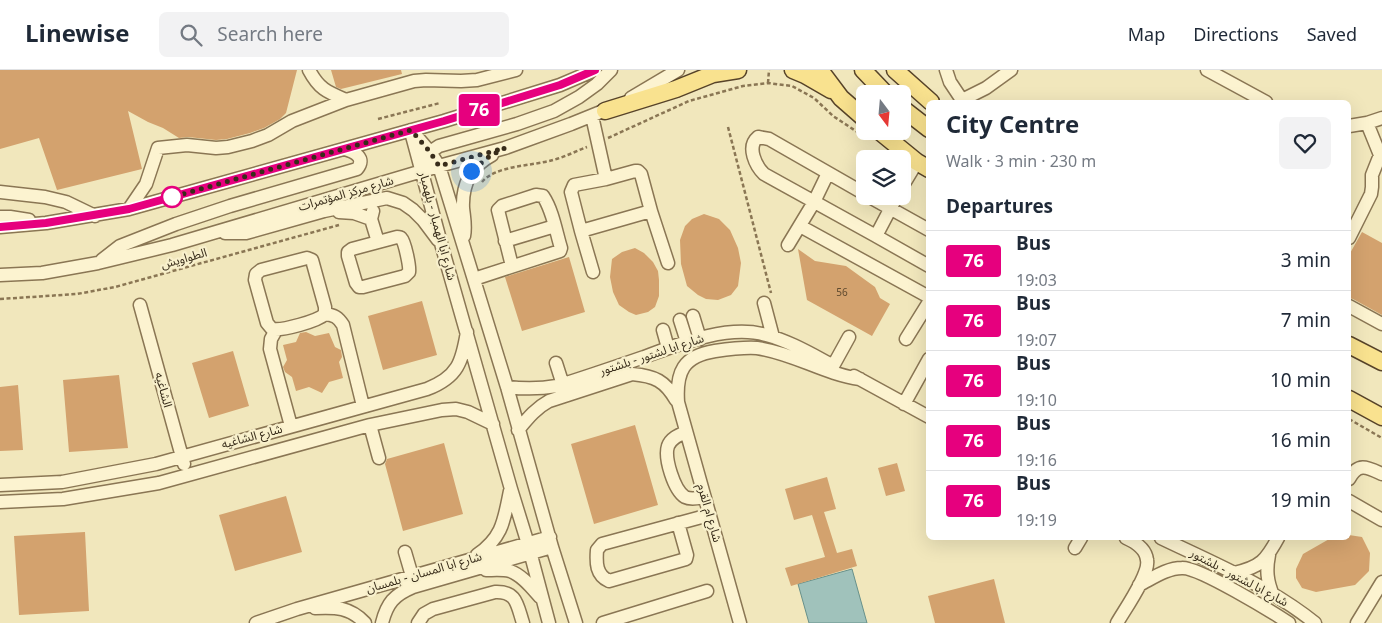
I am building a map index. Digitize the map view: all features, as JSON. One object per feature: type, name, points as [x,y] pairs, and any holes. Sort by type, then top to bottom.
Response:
[{"type":"main road","points":[[598,114],[676,89],[713,74],[738,70]]},
{"type":"main road","points":[[793,70],[825,86],[856,111]]},
{"type":"main road","points":[[820,70],[841,98]]},
{"type":"main road","points":[[862,70],[877,85]]},
{"type":"main road","points":[[895,70],[930,100]]},
{"type":"main road","points":[[911,115],[926,127]]},
{"type":"main road","points":[[882,140],[923,165]]},
{"type":"main road","points":[[1351,346],[1382,362]]},
{"type":"main road","points":[[1351,400],[1382,417]]},
{"type":"street","points":[[309,70],[314,81],[321,88],[346,100]]},
{"type":"street","points":[[129,209],[146,184],[158,148],[187,145],[216,148],[228,147],[268,135],[292,121],[346,100],[414,81],[439,75],[477,80],[516,70]]},
{"type":"street","points":[[2,225],[46,223],[129,209],[534,94],[595,70]]},
{"type":"street","points":[[422,171],[430,152],[438,146],[517,124],[554,111],[579,97],[597,84],[611,70]]},
{"type":"street","name":"شارع مركز المؤتمرات","points":[[0,275],[42,273],[98,263],[172,245],[505,148],[598,114],[637,96],[678,70]]},
{"type":"street","points":[[946,70],[950,82],[962,100],[986,88],[1011,70]]},
{"type":"street","points":[[1207,70],[1262,100]]},
{"type":"street","points":[[598,114],[598,143],[606,179]]},
{"type":"street","points":[[1351,126],[1374,121],[1381,154],[1372,176],[1371,194],[1351,234]]},
{"type":"street","name":"شارع ابا الهمبار - بلهمبار","points":[[411,130],[439,166],[507,387],[518,430],[576,623]]},
{"type":"street","name":"شارع ابا الهمبار - بلهمبار","points":[[411,130],[442,247],[549,623]]},
{"type":"street","points":[[856,189],[769,139],[758,137],[753,142],[752,148],[758,167],[764,174],[926,264]]},
{"type":"street","points":[[463,243],[465,229],[464,189],[471,171],[490,156],[505,148]]},
{"type":"street","points":[[98,263],[120,246],[176,224],[230,206],[357,169],[360,164],[359,158],[354,153],[345,149]]},
{"type":"street","points":[[911,178],[923,165]]},
{"type":"street","points":[[593,272],[570,192],[574,186],[635,171],[641,174],[668,263]]},
{"type":"street","points":[[788,245],[814,202],[828,173]]},
{"type":"street","points":[[0,192],[32,194],[66,202],[95,216]]},
{"type":"street","points":[[474,279],[560,251],[561,248],[555,226],[543,196],[536,195],[498,210],[512,266]]},
{"type":"street","points":[[216,231],[246,233],[324,211],[387,198],[404,203],[413,210],[423,220],[442,247]]},
{"type":"street","points":[[378,242],[371,219],[374,206],[379,199]]},
{"type":"street","points":[[883,205],[926,228]]},
{"type":"street","points":[[876,236],[892,205]]},
{"type":"street","points":[[324,211],[354,213],[371,219]]},
{"type":"street","points":[[581,231],[652,211]]},
{"type":"street","points":[[506,241],[555,226]]},
{"type":"street","points":[[800,226],[926,295]]},
{"type":"street","points":[[397,236],[402,239],[410,267],[409,272],[404,276],[359,287],[356,283],[348,252],[352,249],[378,242],[397,236]]},
{"type":"street","points":[[325,314],[325,307],[310,258],[261,270],[256,274],[255,280],[267,323],[272,329],[276,330],[319,319],[325,314],[338,318],[343,325],[364,406]]},
{"type":"street","points":[[764,300],[769,336]]},
{"type":"street","name":"الشاغيه","points":[[140,305],[187,475]]},
{"type":"street","points":[[906,339],[926,307]]},
{"type":"street","points":[[1351,307],[1382,324]]},
{"type":"street","points":[[693,316],[700,339]]},
{"type":"street","points":[[680,320],[687,342]]},
{"type":"street","points":[[276,330],[271,339],[270,349],[291,426]]},
{"type":"street","points":[[663,330],[668,348]]},
{"type":"street","name":"شارع الشاغيه","points":[[0,485],[69,480],[156,464],[426,389],[438,385],[454,373],[464,352],[467,332]]},
{"type":"street","name":"شارع ابا لشتور - بلشتور","points":[[507,387],[543,389],[687,342],[725,333],[750,332],[783,340],[926,415]]},
{"type":"street","points":[[833,366],[849,337]]},
{"type":"street","name":"شارع ام القرم","points":[[740,623],[678,402],[677,388],[679,377],[684,367],[693,358],[704,353],[733,348],[757,348],[776,352],[843,376],[860,379]]},
{"type":"street","points":[[556,363],[562,384]]},
{"type":"street","points":[[904,404],[926,364]]},
{"type":"street","name":"شارع ام القرم","points":[[518,430],[532,413],[549,401],[632,374],[655,378],[665,384],[678,402]]},
{"type":"street","name":"شارع الشاغيه","points":[[0,502],[71,498],[159,483],[370,425],[442,410],[456,409],[480,417],[493,424]]},
{"type":"street","points":[[370,425],[379,458]]},
{"type":"street","points":[[686,432],[672,438],[668,445],[667,454],[670,472],[678,489],[686,497],[692,499],[704,497]]},
{"type":"street","points":[[1351,477],[1361,467],[1367,467],[1382,474]]},
{"type":"street","points":[[69,480],[71,498]]},
{"type":"street","points":[[468,565],[498,535],[511,489]]},
{"type":"street","points":[[1351,502],[1382,520]]},
{"type":"street","points":[[678,523],[687,555],[686,559],[609,581],[603,578],[597,569],[596,550],[602,544],[709,514]]},
{"type":"street","points":[[1117,623],[1148,568],[1146,554],[1135,542],[1130,540]]},
{"type":"street","name":"شارع ابا لشتور - بلشتور","points":[[1165,540],[1234,573],[1300,611],[1315,623]]},
{"type":"street","points":[[1272,595],[1266,573],[1269,555],[1277,540]]},
{"type":"street","name":"شارع ابا المسان - بلمسان","points":[[256,623],[297,609],[412,576],[468,565],[551,542]]},
{"type":"street","points":[[405,552],[412,576]]},
{"type":"street","points":[[1234,573],[1254,568],[1269,555]]},
{"type":"street","points":[[468,565],[489,570],[510,571],[518,575],[543,601]]},
{"type":"street","name":"شارع ابا المسان - بلمسان","points":[[382,623],[389,603],[403,591],[468,565]]},
{"type":"street","name":"شارع ابا لشتور - بلشتور","points":[[1140,585],[1165,571],[1184,567],[1195,570],[1230,588],[1289,623]]},
{"type":"street","points":[[1357,623],[1382,582]]},
{"type":"street","points":[[603,623],[707,590]]},
{"type":"street","points":[[418,623],[424,614],[433,609],[494,592],[504,592],[510,594],[514,599],[523,623]]},
{"type":"street","name":"شارع ابا المسان - بلمسان","points":[[297,609],[342,608],[358,615],[365,623]]},
{"type":"path","points":[[768,83],[769,70]]},
{"type":"path","points":[[466,187],[475,190],[486,177],[503,170],[553,160],[598,143],[689,101],[743,86],[768,83],[792,86],[814,98],[834,116],[856,127]]},
{"type":"path","points":[[378,120],[440,103]]},
{"type":"path","points":[[728,127],[764,300]]},
{"type":"path","name":"الطواويش","points":[[0,300],[77,294],[115,287],[340,225]]},
{"type":"path","points":[[1351,420],[1382,438]]},
{"type":"water","points":[[852,569],[867,623],[809,623],[798,584]]},
{"type":"building","points":[[0,70],[297,70],[286,113],[280,119],[264,128],[227,139],[179,138],[128,111],[142,169],[57,190],[39,138],[0,149]]},
{"type":"building","points":[[331,70],[401,70],[402,74],[341,89],[336,87]]},
{"type":"building","points":[[704,214],[719,219],[730,230],[738,248],[741,263],[738,286],[731,295],[718,300],[706,299],[687,286],[681,264],[680,240],[685,226],[692,219]]},
{"type":"building","points":[[1362,232],[1382,243],[1382,315],[1351,298],[1351,251]]},
{"type":"building","points":[[635,248],[644,253],[653,262],[658,271],[659,280],[659,296],[655,307],[648,312],[636,315],[619,305],[613,292],[610,277],[612,259],[622,252]]},
{"type":"building","points":[[798,249],[815,261],[846,266],[875,287],[880,298],[890,304],[872,336],[807,300]]},
{"type":"building","points":[[569,257],[585,312],[522,331],[505,277]]},
{"type":"building","points":[[422,301],[437,355],[383,370],[368,316]]},
{"type":"building","points":[[306,332],[315,336],[329,333],[335,347],[341,350],[342,357],[339,362],[343,378],[329,382],[322,393],[309,387],[296,391],[292,377],[285,372],[283,367],[287,360],[283,345],[296,342],[300,333]]},
{"type":"building","points":[[233,351],[249,406],[209,418],[192,363]]},
{"type":"building","points":[[119,375],[128,448],[69,452],[63,380]]},
{"type":"building","points":[[18,385],[23,450],[0,451],[0,387]]},
{"type":"building","points":[[635,425],[658,505],[594,524],[571,444]]},
{"type":"building","points":[[444,443],[463,514],[403,531],[385,464],[387,459]]},
{"type":"building","points":[[897,463],[905,491],[886,496],[878,468]]},
{"type":"building","points":[[827,477],[836,509],[824,512],[837,553],[852,549],[857,566],[791,586],[785,568],[825,557],[812,515],[794,520],[785,489]]},
{"type":"building","points":[[286,496],[302,552],[235,571],[219,515]]},
{"type":"building","points":[[85,532],[89,611],[19,615],[14,536]]},
{"type":"building","points":[[1351,535],[1362,537],[1370,553],[1369,571],[1355,585],[1316,592],[1302,588],[1296,578],[1296,569],[1303,554],[1328,540],[1351,540]]},
{"type":"building","points":[[994,579],[1005,623],[935,623],[928,596]]},
{"type":"bus line","name":"76","points":[[0,227],[46,223],[129,209],[444,121],[534,94],[595,70]]},
{"type":"route","points":[[172,197],[165,199],[411,130],[421,140],[439,166],[505,148],[490,156],[471,171]]}]
